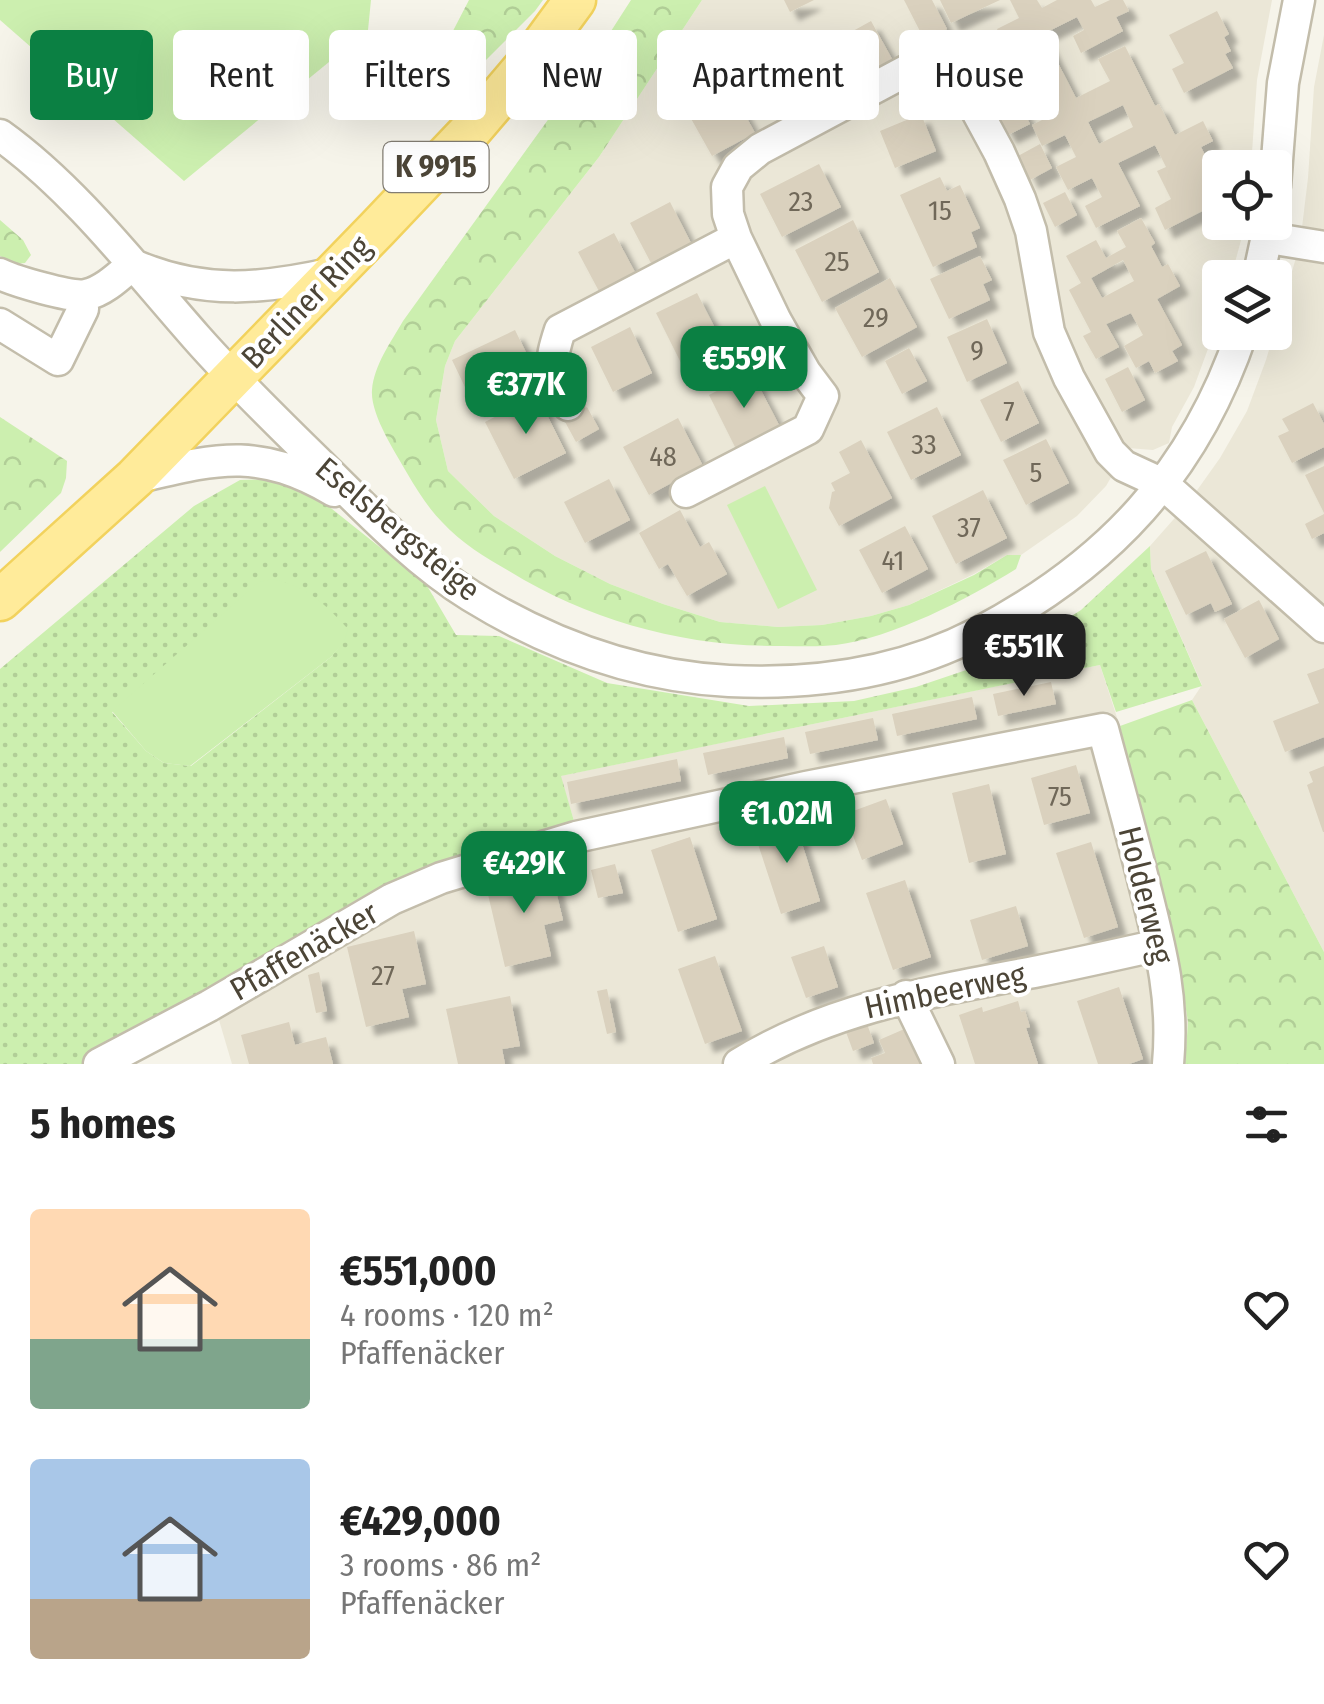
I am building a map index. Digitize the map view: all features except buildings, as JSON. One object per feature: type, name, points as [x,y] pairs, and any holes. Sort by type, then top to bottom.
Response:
[{"type":"main road","name":"Berliner Ring","points":[[234,378],[471,130],[575,0]]},
{"type":"main road","name":"K 9915","points":[[0,600],[135,478],[234,378]]},
{"type":"street","points":[[1278,150],[1283,83],[1299,0]]},
{"type":"street","points":[[686,492],[808,429],[824,396],[805,372],[776,321],[736,238],[728,214],[727,187],[738,167],[760,149],[906,70],[937,65],[952,74],[966,91],[1020,199],[1031,231],[1049,332],[1069,378],[1110,452],[1124,466],[1163,484],[1324,627]]},
{"type":"street","name":"Eselsbergsteige","points":[[0,135],[87,214],[234,378],[374,517],[469,595],[582,650],[645,671],[701,680],[816,680],[863,672],[950,648],[997,623],[1081,566],[1137,515],[1194,441],[1218,398],[1235,350]]},
{"type":"street","points":[[1292,237],[1324,247]]},
{"type":"street","points":[[568,405],[552,374],[551,361],[560,330],[736,238]]},
{"type":"street","points":[[1,278],[82,296],[108,284],[133,264],[188,283],[224,287],[263,286],[334,273]]},
{"type":"street","points":[[0,324],[58,360],[83,309],[82,296]]},
{"type":"street","points":[[135,478],[198,462],[257,461],[308,476],[374,517]]},
{"type":"street","name":"Holderweg","points":[[1103,729],[1160,945],[1171,1033],[1168,1064]]},
{"type":"street","name":"Pfaffenäcker","points":[[99,1064],[209,1006],[392,900],[440,878],[576,838],[806,787],[1103,729]]},
{"type":"street","name":"Himbeerweg","points":[[740,1064],[806,1028],[906,996],[1160,945]]},
{"type":"street","points":[[906,996],[939,1064]]},
{"type":"shaded area","points":[[702,0],[1272,0],[1257,80],[1252,150],[1202,150],[1202,240],[1241,240],[1236,260],[1202,260],[1202,350],[1208,350],[1194,387],[1172,427],[1169,443],[1153,450],[1128,448],[1106,486],[1077,516],[1021,555],[1007,555],[909,605],[822,625],[778,627],[720,622],[663,604],[610,584],[555,556],[494,516],[448,471],[436,420],[445,366],[455,341],[599,157],[623,120],[637,120],[637,99],[657,69],[657,120],[879,120],[879,30],[682,30]]},
{"type":"shaded area","points":[[1324,35],[1324,952],[1192,700],[1202,685],[1151,569],[1150,546],[1220,458],[1247,411],[1269,350],[1292,350],[1292,271],[1300,244],[1308,178],[1314,87]]},
{"type":"shaded area","points":[[1100,665],[1122,733],[1181,978],[1188,1022],[1185,1064],[232,1064],[211,993],[576,827],[560,776]]},
{"type":"green space","points":[[0,0],[371,0],[368,30],[329,30],[329,62],[309,78],[309,30],[173,30],[173,120],[258,120],[184,181],[114,120],[153,120],[153,30],[30,30],[30,46],[0,20]]},
{"type":"green space","points":[[469,0],[543,0],[516,30],[506,30],[506,40],[486,60],[486,30],[453,30]]},
{"type":"green space","points":[[631,0],[702,0],[682,30],[657,30],[657,69],[637,99],[637,30],[612,30]]},
{"type":"green space","points":[[548,120],[623,120],[599,157],[455,341],[445,366],[436,420],[448,471],[494,516],[555,556],[610,584],[720,622],[778,627],[822,625],[909,605],[1007,555],[1021,555],[1016,569],[929,616],[836,645],[711,642],[641,628],[573,604],[465,543],[423,499],[390,444],[372,400],[373,381],[380,363],[403,321]]},
{"type":"green space","points":[[0,220],[23,240],[31,255],[25,263],[16,264],[0,256]]},
{"type":"green space","points":[[0,417],[67,461],[61,493],[0,552]]},
{"type":"green space","points":[[279,479],[317,497],[426,584],[456,635],[499,636],[607,683],[749,706],[854,701],[916,687],[990,662],[1081,610],[1150,546],[1151,569],[1202,686],[1116,712],[1100,665],[561,776],[576,828],[211,993],[82,1064],[0,1064],[0,669],[194,506],[240,480]],"holes":[[[343,642],[331,657],[191,766],[164,763],[146,751],[112,712]]]},
{"type":"green space","points":[[765,486],[817,590],[778,609],[727,505]]},
{"type":"green space","points":[[272,579],[296,586],[322,603],[348,629],[344,642],[331,657],[190,766],[164,763],[146,751],[112,711],[259,582]]},
{"type":"green space","points":[[1192,700],[1324,952],[1324,1064],[1185,1064],[1188,1022],[1181,978],[1120,726]]}]
